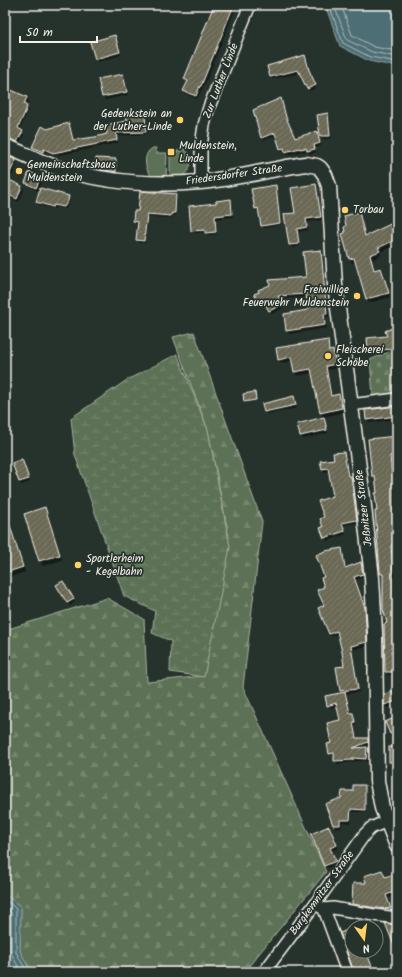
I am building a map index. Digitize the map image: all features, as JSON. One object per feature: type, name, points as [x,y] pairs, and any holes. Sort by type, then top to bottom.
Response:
[{"type":"main road","name":"Friedersdorfer Straße","points":[[5,146],[49,165],[82,175],[138,182],[201,182],[306,164],[317,166],[322,171]]},
{"type":"main road","name":"Jeßnitzer Straße","points":[[322,171],[329,186],[335,285],[372,578],[375,633],[377,781],[386,821],[397,846]]},
{"type":"street","name":"Zur Luther Linde","points":[[201,182],[201,146],[204,125],[209,107],[250,5]]},
{"type":"street","points":[[350,405],[397,399]]},
{"type":"street","name":"Burgkemnitzer Straße","points":[[264,972],[320,906],[365,834],[371,828],[386,821]]},
{"type":"street","points":[[320,906],[397,918]]},
{"type":"street","points":[[320,906],[347,972]]},
{"type":"green space","points":[[156,148],[156,153],[167,153],[166,179],[153,177],[146,167],[147,154],[149,150]]},
{"type":"green space","points":[[182,148],[186,150],[190,157],[189,170],[182,177],[170,179],[170,151],[182,151]]},
{"type":"green space","points":[[194,332],[262,522],[243,687],[326,872],[244,972],[31,972],[20,951],[21,907],[5,894],[5,630],[107,598],[144,619],[147,682],[204,676],[229,537],[208,430],[173,337]]},
{"type":"green space","points":[[397,348],[397,392],[373,396],[370,360]]},
{"type":"green space","points":[[177,354],[208,430],[230,547],[204,677],[170,672],[171,641],[152,633],[155,611],[124,596],[75,455],[71,418],[127,380]]},
{"type":"water","points":[[325,5],[397,6],[397,67],[369,61],[340,46]]},
{"type":"water","points":[[5,894],[21,907],[20,951],[31,972],[5,972]]},
{"type":"building","points":[[214,5],[234,5],[196,96],[183,91],[188,81],[184,79]]},
{"type":"building","points":[[115,35],[120,52],[95,59],[90,42]]},
{"type":"building","points":[[305,55],[309,70],[316,85],[307,89],[298,70],[270,77],[267,66]]},
{"type":"building","points":[[123,74],[127,92],[102,97],[98,79]]},
{"type":"building","points":[[9,89],[27,97],[24,104],[27,106],[26,110],[18,128],[23,131],[17,142],[5,137],[5,97]]},
{"type":"building","points":[[281,98],[286,117],[295,138],[317,131],[320,143],[314,145],[315,149],[307,151],[306,148],[300,148],[285,152],[284,148],[280,149],[275,133],[261,138],[253,110]]},
{"type":"building","points":[[145,112],[146,132],[116,133],[117,140],[53,153],[44,149],[43,152],[32,147],[42,126],[47,129],[69,123],[73,140],[107,134],[105,125],[127,121],[126,113]]},
{"type":"building","points":[[328,113],[330,136],[320,136],[317,115]]},
{"type":"building","points":[[5,155],[16,160],[7,179],[22,186],[17,199],[5,193]]},
{"type":"building","points":[[96,158],[116,159],[116,172],[95,168]]},
{"type":"building","points":[[29,172],[41,177],[36,188],[25,183]]},
{"type":"building","points":[[316,184],[321,217],[306,219],[307,227],[297,229],[299,244],[289,245],[284,214],[295,213],[291,188]]},
{"type":"building","points":[[276,185],[280,223],[261,226],[258,208],[255,209],[251,189]]},
{"type":"building","points":[[40,188],[69,196],[68,201],[64,207],[54,205],[53,207],[36,202]]},
{"type":"building","points":[[140,191],[176,194],[175,213],[172,213],[171,216],[147,214],[144,241],[136,240],[138,222],[133,221],[134,211],[138,211]]},
{"type":"building","points":[[231,199],[232,214],[215,216],[216,232],[205,233],[205,230],[191,231],[189,206],[216,203],[216,201]]},
{"type":"building","points":[[359,212],[365,236],[397,221],[397,239],[378,248],[380,251],[370,255],[374,270],[381,268],[389,293],[366,299],[354,258],[349,259],[342,234],[345,233],[344,227],[346,226],[344,216]]},
{"type":"building","points":[[321,250],[327,314],[324,314],[325,325],[286,331],[284,314],[308,310],[306,294],[278,296],[282,305],[269,311],[263,301],[259,303],[254,294],[259,292],[258,290],[270,285],[269,280],[306,277],[303,252]]},
{"type":"building","points":[[397,326],[397,358],[393,349],[368,351],[367,338],[387,336],[385,331]]},
{"type":"building","points":[[328,340],[329,351],[333,350],[336,364],[326,366],[331,396],[339,394],[342,408],[320,413],[311,369],[294,372],[291,357],[278,360],[276,348]]},
{"type":"building","points":[[255,392],[256,400],[244,402],[243,394]]},
{"type":"building","points":[[294,396],[296,405],[264,412],[262,404]]},
{"type":"building","points":[[397,406],[397,416],[366,420],[365,410]]},
{"type":"building","points":[[324,417],[327,430],[300,436],[297,424]]},
{"type":"building","points":[[397,436],[397,455],[390,456],[392,474],[397,473],[397,516],[394,517],[397,542],[393,542],[393,545],[391,546],[395,588],[397,588],[397,672],[385,672],[384,624],[387,623],[383,609],[383,574],[380,572],[375,511],[377,511],[375,493],[377,493],[375,476],[372,476],[368,439]]},
{"type":"building","points":[[344,452],[348,476],[351,476],[357,520],[342,523],[345,531],[324,538],[320,528],[323,527],[320,519],[324,517],[318,501],[333,496],[328,468],[322,469],[320,461],[334,459],[333,453]]},
{"type":"building","points":[[22,459],[29,479],[19,482],[12,463]]},
{"type":"building","points":[[45,507],[60,555],[39,561],[24,514]]},
{"type":"building","points":[[5,516],[7,516],[23,567],[5,573]]},
{"type":"building","points":[[342,548],[345,568],[361,562],[363,574],[354,577],[365,608],[367,642],[351,646],[358,689],[340,691],[336,667],[344,666],[342,652],[337,631],[329,634],[318,608],[324,605],[317,590],[324,587],[321,578],[324,577],[316,555],[325,551]]},
{"type":"building","points":[[63,581],[74,599],[67,603],[56,585]]},
{"type":"building","points":[[397,690],[397,701],[384,705],[384,694]]},
{"type":"building","points":[[345,692],[350,713],[353,713],[356,738],[368,738],[368,742],[353,748],[367,747],[366,759],[353,758],[353,760],[334,761],[334,753],[329,754],[327,744],[331,743],[327,723],[340,720],[336,703],[327,706],[325,696]]},
{"type":"building","points":[[397,717],[397,731],[390,734],[385,722]]},
{"type":"building","points":[[389,747],[397,747],[397,762],[389,762]]},
{"type":"building","points":[[353,785],[365,785],[365,810],[351,809],[350,820],[340,820],[340,825],[333,825],[325,804],[341,798],[342,791],[353,791]]},
{"type":"building","points":[[329,826],[337,845],[330,848],[336,861],[324,866],[311,834]]},
{"type":"building","points":[[382,870],[385,877],[397,873],[397,891],[386,895],[391,909],[352,904],[353,883],[366,883],[364,876]]},
{"type":"building","points":[[385,923],[397,925],[397,953]]},
{"type":"building","points":[[344,931],[344,944],[340,933]]},
{"type":"building","points":[[349,959],[369,959],[373,969],[363,972],[354,972]]},
{"type":"place","name":"Gedenkstein an der Luther-Linde","points":[[180,120]]},
{"type":"place","name":"Muldenstein, Linde","points":[[171,152]]},
{"type":"place","name":"Gemeinschaftshaus Muldenstein","points":[[19,171]]},
{"type":"place","name":"Torbau","points":[[345,210]]},
{"type":"place","name":"Freiwillige Feuerwehr Muldenstein","points":[[357,296]]},
{"type":"place","name":"Fleischerei Schöbe","points":[[328,356]]},
{"type":"place","name":"Sportlerheim - Kegelbahn","points":[[78,565]]}]
